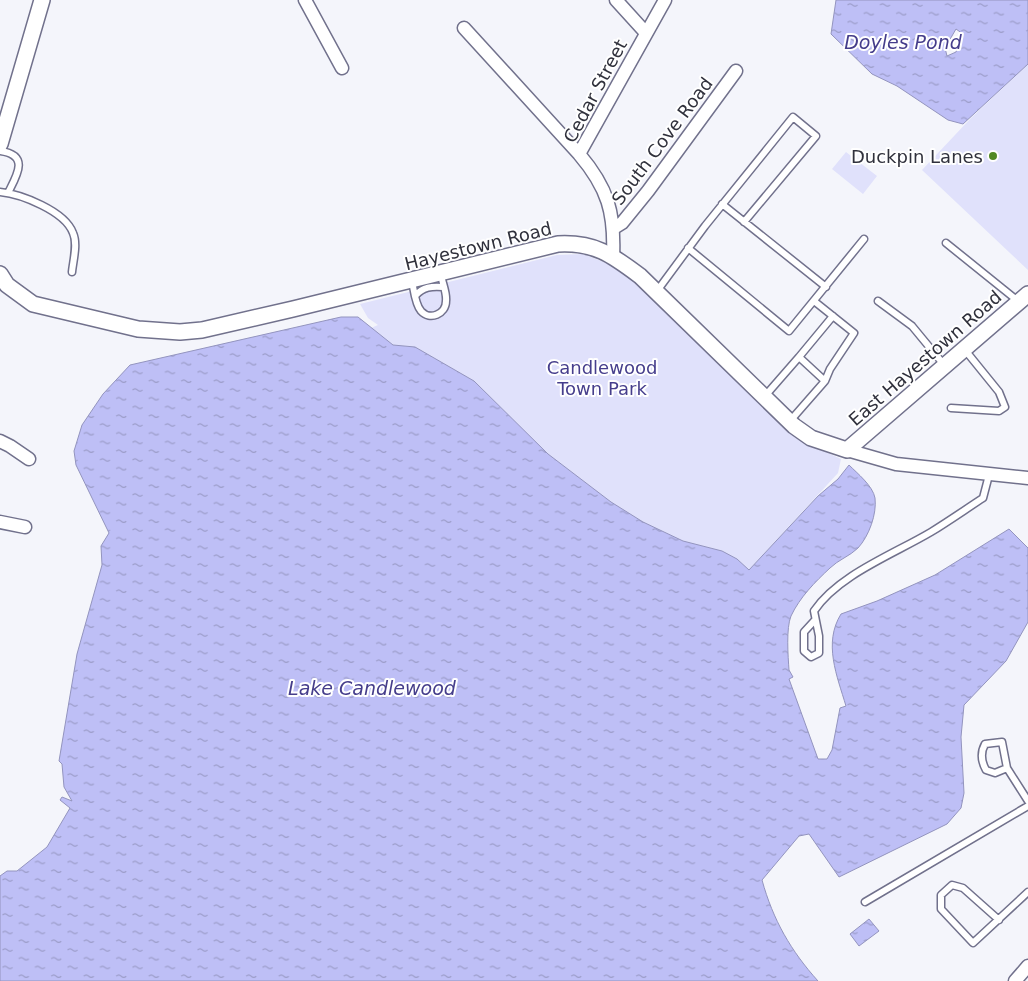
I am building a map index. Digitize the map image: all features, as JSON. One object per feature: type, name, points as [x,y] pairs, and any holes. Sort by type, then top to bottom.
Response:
[{"type":"street","points":[[0,144],[42,0]]},
{"type":"street","points":[[305,0],[342,68]]},
{"type":"street","points":[[616,0],[646,32]]},
{"type":"street","name":"Cedar Street","points":[[613,257],[614,228],[609,201],[594,172],[579,154],[665,0]]},
{"type":"street","points":[[464,28],[579,154]]},
{"type":"street","name":"South Cove Road","points":[[614,228],[622,223],[648,191],[736,72]]},
{"type":"street","name":"Hayestown Road","points":[[2,283],[33,304],[160,333],[202,330],[414,288],[558,244],[588,244],[613,257],[640,276],[790,422],[810,438],[896,464],[1028,478]]},
{"type":"street","name":"East Hayestown Road","points":[[847,450],[1024,300]]},
{"type":"street","points":[[0,441],[29,460]]},
{"type":"street","points":[[0,522],[24,527]]},
{"type":"street","points":[[1015,981],[1028,966]]},
{"type":"lane","points":[[657,291],[722,204],[793,117],[816,136],[744,222]]},
{"type":"lane","points":[[0,151],[13,154],[20,164],[8,193]]},
{"type":"lane","points":[[0,192],[8,193],[46,207],[65,222],[74,233],[72,272]]},
{"type":"lane","points":[[722,204],[826,287]]},
{"type":"lane","points":[[688,248],[789,331],[864,239]]},
{"type":"lane","points":[[946,243],[1024,300]]},
{"type":"lane","points":[[414,288],[421,311],[429,316],[435,315],[443,311],[446,303],[442,281]]},
{"type":"lane","points":[[790,422],[825,381],[830,369],[854,333],[814,301]]},
{"type":"lane","points":[[878,301],[912,326],[946,367]]},
{"type":"lane","points":[[765,397],[833,316]]},
{"type":"lane","points":[[951,408],[998,411],[1005,407],[999,392],[965,350]]},
{"type":"lane","points":[[799,357],[825,381]]},
{"type":"lane","points":[[815,620],[804,632],[804,652],[811,657],[819,653],[814,611],[822,599],[838,586],[932,531],[983,498],[990,474]]},
{"type":"lane","points":[[1007,768],[995,773],[986,770],[982,763],[982,750],[986,744],[1002,742],[1007,768],[1028,801]]},
{"type":"lane","points":[[865,902],[1028,806]]},
{"type":"lane","points":[[999,920],[963,888],[952,885],[941,895],[942,909],[973,943],[999,920],[1028,892]]},
{"type":"green space","points":[[1028,64],[1028,270],[922,170],[971,118]]},
{"type":"green space","points":[[846,152],[877,176],[863,194],[832,169]]},
{"type":"green space","name":"Candlewood Town Park","points":[[583,254],[617,267],[811,445],[841,459],[838,473],[749,570],[737,559],[722,551],[683,541],[643,522],[611,502],[548,454],[474,381],[415,347],[393,345],[371,328],[378,325],[368,318],[360,304],[557,255]]},
{"type":"water","name":"Doyles Pond","points":[[836,0],[1028,0],[1028,64],[963,124],[948,120],[897,86],[872,74],[831,34]],"holes":[[[956,29],[963,34],[956,52],[947,56],[945,48]]]},
{"type":"water","name":"Lake Candlewood","points":[[341,317],[358,317],[393,345],[415,347],[474,381],[548,454],[611,502],[643,522],[683,541],[722,551],[737,559],[749,570],[818,496],[838,479],[849,465],[874,493],[875,511],[871,524],[866,537],[858,548],[833,565],[803,596],[791,616],[788,628],[789,670],[793,677],[789,679],[818,759],[827,759],[832,750],[840,708],[846,706],[833,660],[832,648],[833,636],[841,614],[877,601],[935,575],[1009,529],[1028,548],[1028,622],[1006,661],[964,705],[961,737],[964,793],[961,808],[947,824],[839,877],[809,834],[799,836],[762,880],[777,922],[799,958],[818,981],[0,981],[0,876],[7,871],[17,871],[47,847],[70,808],[60,800],[62,797],[72,801],[64,787],[62,764],[59,761],[77,654],[102,565],[101,546],[109,533],[76,465],[74,451],[82,425],[103,394],[130,365]]},
{"type":"water","points":[[869,919],[879,931],[859,946],[850,934]]},
{"type":"place","name":"Duckpin Lanes","points":[[993,156]]}]
